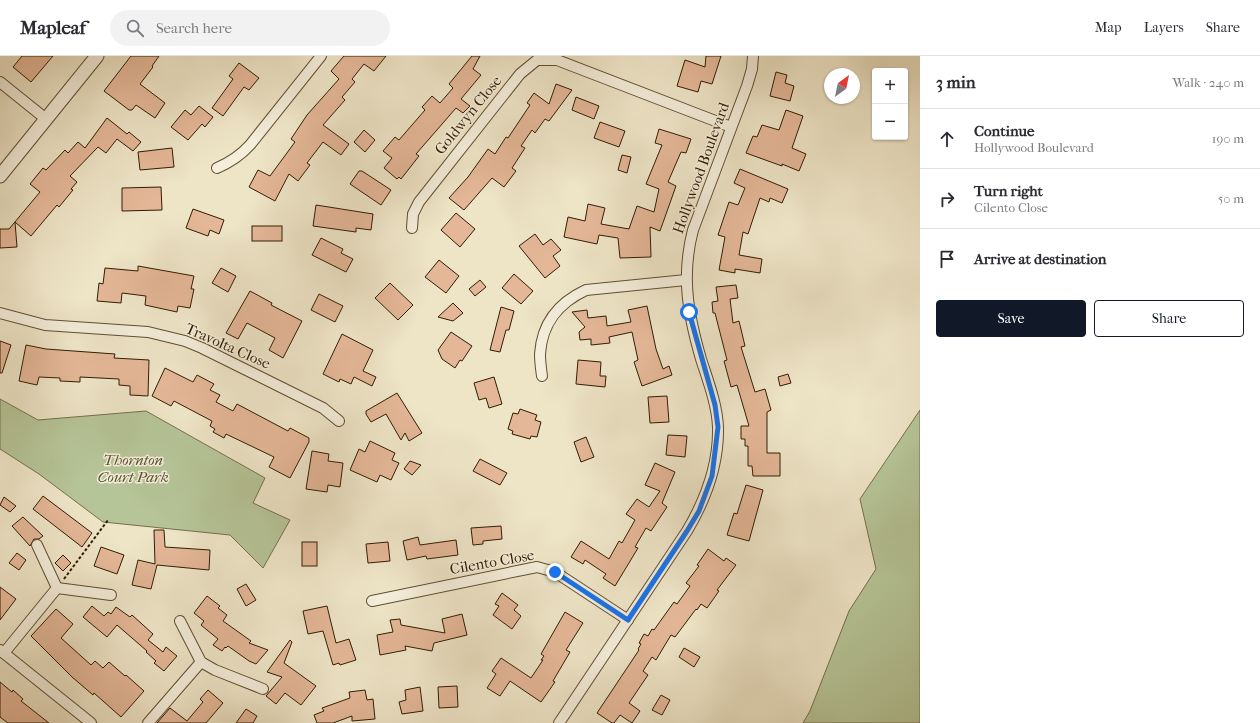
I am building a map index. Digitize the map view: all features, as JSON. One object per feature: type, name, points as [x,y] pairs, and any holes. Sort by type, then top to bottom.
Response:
[{"type":"street","points":[[0,176],[97,56]]},
{"type":"street","points":[[217,168],[232,161],[242,154],[321,56]]},
{"type":"street","name":"Hollywood Boulevard","points":[[559,723],[687,531],[699,511],[712,476],[718,427],[715,405],[689,312],[686,280],[690,242],[693,230],[747,86],[752,69],[753,56]]},
{"type":"street","name":"Goldwyn Close","points":[[412,228],[418,202],[520,74],[537,60],[557,60],[731,127]]},
{"type":"street","points":[[0,82],[46,119]]},
{"type":"street","points":[[542,376],[540,355],[542,339],[548,322],[560,306],[572,296],[586,290],[686,280]]},
{"type":"street","name":"Travolta Close","points":[[0,313],[45,324],[148,332],[185,341],[323,408],[339,421]]},
{"type":"street","points":[[37,545],[58,588]]},
{"type":"street","name":"Cilento Close","points":[[372,601],[537,567],[555,572],[628,620]]},
{"type":"street","points":[[58,588],[111,595]]},
{"type":"street","points":[[58,588],[2,652],[91,723]]},
{"type":"street","points":[[180,621],[201,662],[215,670],[263,689]]},
{"type":"street","points":[[148,723],[201,662]]},
{"type":"path","points":[[58,588],[108,520]]},
{"type":"green space","name":"Thornton Court Park","points":[[0,399],[38,420],[146,411],[265,478],[253,503],[290,520],[263,568],[230,535],[103,522],[39,474],[0,449]]},
{"type":"green space","points":[[920,410],[920,723],[803,723],[810,711],[849,611],[876,569],[860,499]]},
{"type":"building","points":[[22,56],[53,56],[31,82],[13,67]]},
{"type":"building","points":[[131,56],[159,56],[152,66],[153,67],[140,84],[165,103],[155,118],[136,105],[132,110],[129,110],[104,91]]},
{"type":"building","points":[[344,56],[386,56],[374,71],[364,64],[352,79],[355,82],[342,97],[345,100],[323,125],[349,144],[341,155],[323,142],[307,163],[310,165],[298,181],[289,174],[275,201],[249,187],[258,170],[270,176],[295,142],[291,139],[307,115],[339,79],[331,71]]},
{"type":"building","points":[[472,56],[480,56],[473,69],[481,75],[461,99],[470,106],[463,113],[456,108],[416,154],[419,156],[401,179],[399,177],[397,179],[384,168],[392,158],[383,151],[395,137],[399,140],[425,110],[422,107],[432,96],[440,103],[453,88],[449,84]]},
{"type":"building","points":[[706,56],[721,56],[712,84],[701,81],[698,92],[677,86],[685,60],[705,67]]},
{"type":"building","points":[[239,63],[259,78],[249,90],[244,87],[223,116],[212,108],[233,79],[229,76]]},
{"type":"building","points":[[776,72],[787,75],[785,83],[794,86],[790,101],[770,96]]},
{"type":"building","points":[[556,84],[572,90],[549,121],[545,119],[535,133],[532,130],[521,146],[525,148],[512,168],[516,171],[504,187],[492,178],[464,210],[449,198],[468,177],[488,149],[495,154],[506,137],[508,138],[530,105],[527,103],[534,93],[549,104]]},
{"type":"building","points":[[576,97],[599,106],[594,119],[572,110]]},
{"type":"building","points":[[199,106],[213,117],[205,127],[202,124],[188,140],[171,127],[185,110],[191,115]]},
{"type":"building","points":[[786,110],[803,116],[792,148],[806,154],[799,171],[746,153],[753,136],[757,137],[762,125],[779,130]]},
{"type":"building","points":[[107,118],[127,134],[129,132],[141,142],[133,151],[117,139],[106,153],[98,147],[70,176],[77,182],[71,189],[73,190],[59,207],[57,205],[31,236],[15,222],[17,247],[0,248],[0,229],[9,229],[40,192],[30,184],[43,168],[46,170],[65,150],[68,153],[78,142],[85,148]]},
{"type":"building","points":[[600,122],[625,131],[619,147],[594,138]]},
{"type":"building","points":[[659,129],[691,139],[686,153],[681,152],[668,182],[676,186],[660,231],[650,227],[651,257],[620,258],[618,238],[599,235],[597,244],[564,237],[568,217],[585,221],[588,204],[605,208],[601,224],[629,229],[637,206],[654,212],[659,189],[646,184],[662,145],[655,143]]},
{"type":"building","points":[[364,130],[375,140],[365,152],[354,142]]},
{"type":"building","points":[[172,148],[174,167],[140,170],[138,152]]},
{"type":"building","points":[[622,155],[631,157],[627,173],[618,170]]},
{"type":"building","points":[[740,169],[788,189],[782,203],[770,198],[769,202],[760,198],[748,234],[743,232],[739,255],[762,259],[760,273],[735,269],[735,273],[719,270],[725,237],[718,235],[729,202],[738,205],[745,188],[734,183]]},
{"type":"building","points":[[359,171],[362,171],[391,190],[381,205],[350,184]]},
{"type":"building","points":[[161,187],[162,210],[122,211],[122,188]]},
{"type":"building","points":[[316,205],[373,214],[371,230],[356,228],[356,232],[313,226]]},
{"type":"building","points":[[193,209],[224,220],[219,234],[210,230],[208,236],[186,228]]},
{"type":"building","points":[[456,213],[475,229],[460,247],[441,230]]},
{"type":"building","points":[[252,226],[282,226],[282,241],[252,241]]},
{"type":"building","points":[[535,234],[543,245],[551,239],[561,250],[553,256],[560,266],[545,278],[519,246]]},
{"type":"building","points":[[321,238],[343,249],[341,253],[353,259],[346,272],[312,255]]},
{"type":"building","points":[[439,260],[459,276],[446,293],[425,277]]},
{"type":"building","points":[[138,266],[194,276],[191,289],[194,289],[190,308],[178,306],[177,312],[145,305],[146,296],[122,293],[121,303],[97,301],[99,283],[103,284],[105,268],[138,271]]},
{"type":"building","points":[[221,268],[236,276],[228,292],[212,283]]},
{"type":"building","points":[[514,274],[533,291],[521,304],[502,288]]},
{"type":"building","points":[[480,280],[486,287],[475,296],[469,289]]},
{"type":"building","points":[[390,283],[413,305],[398,320],[375,298]]},
{"type":"building","points":[[736,285],[738,298],[730,299],[733,323],[739,321],[745,346],[741,347],[755,392],[765,389],[771,410],[767,412],[767,453],[780,453],[780,476],[753,476],[752,466],[748,466],[748,446],[745,446],[745,439],[741,439],[741,426],[749,426],[737,385],[731,387],[724,361],[727,360],[715,313],[713,313],[712,302],[718,301],[716,287]]},
{"type":"building","points":[[250,291],[272,303],[271,305],[302,321],[283,358],[269,350],[275,338],[247,323],[238,339],[226,333]]},
{"type":"building","points":[[319,294],[343,306],[335,322],[311,310]]},
{"type":"building","points":[[453,303],[463,313],[453,321],[438,317]]},
{"type":"building","points":[[647,306],[656,349],[663,369],[669,366],[672,375],[642,386],[634,362],[638,360],[632,332],[609,337],[610,343],[591,345],[591,339],[580,340],[579,332],[585,327],[572,312],[587,310],[588,318],[606,316],[607,326],[631,322],[628,310]]},
{"type":"building","points":[[501,307],[514,311],[509,330],[506,330],[500,352],[490,350]]},
{"type":"building","points":[[451,332],[472,346],[462,361],[460,360],[455,368],[442,359],[438,350]]},
{"type":"building","points":[[342,334],[373,350],[363,371],[376,377],[372,386],[354,377],[351,384],[340,379],[339,382],[323,374]]},
{"type":"building","points":[[0,341],[11,345],[2,373],[0,373]]},
{"type":"building","points":[[26,345],[46,349],[115,354],[114,358],[149,360],[148,396],[130,395],[130,386],[119,385],[119,379],[80,377],[80,382],[60,381],[60,378],[39,377],[37,385],[19,381]]},
{"type":"building","points":[[578,360],[601,362],[600,376],[606,376],[605,387],[576,384]]},
{"type":"building","points":[[165,368],[193,382],[197,375],[214,384],[210,390],[220,395],[216,402],[233,411],[237,404],[288,431],[290,428],[309,438],[309,442],[290,478],[269,467],[274,457],[226,434],[224,438],[213,432],[215,429],[210,426],[212,421],[174,401],[171,406],[152,396]]},
{"type":"building","points":[[788,374],[791,383],[780,386],[778,377]]},
{"type":"building","points":[[494,377],[502,404],[489,408],[486,398],[479,400],[474,383]]},
{"type":"building","points":[[397,393],[422,433],[409,441],[405,433],[401,440],[386,414],[371,422],[366,414],[366,411]]},
{"type":"building","points":[[667,396],[669,422],[650,423],[648,397]]},
{"type":"building","points":[[520,409],[537,415],[535,420],[541,422],[537,437],[531,436],[530,439],[512,434],[513,431],[508,429],[513,413],[518,414]]},
{"type":"building","points":[[668,435],[687,436],[685,457],[666,455]]},
{"type":"building","points":[[586,437],[594,457],[581,462],[574,442]]},
{"type":"building","points":[[370,441],[395,453],[392,460],[399,463],[391,480],[380,475],[377,482],[350,470],[359,449],[365,452]]},
{"type":"building","points":[[312,451],[329,454],[328,461],[343,463],[340,487],[328,485],[327,492],[306,489]]},
{"type":"building","points":[[480,459],[507,473],[500,485],[473,471]]},
{"type":"building","points":[[410,461],[421,465],[412,475],[404,469]]},
{"type":"building","points":[[655,463],[675,472],[662,503],[667,507],[651,531],[646,528],[635,547],[638,548],[615,586],[603,578],[606,574],[585,560],[583,564],[571,557],[581,541],[609,559],[619,541],[622,543],[635,520],[626,514],[637,499],[649,507],[660,491],[645,485]]},
{"type":"building","points":[[746,485],[763,490],[749,541],[727,535],[734,513],[737,514]]},
{"type":"building","points":[[43,496],[92,533],[82,547],[33,509]]},
{"type":"building","points":[[4,497],[16,506],[10,512],[0,505]]},
{"type":"building","points":[[23,517],[43,536],[39,539],[34,539],[30,546],[12,526]]},
{"type":"building","points":[[501,526],[502,539],[483,541],[483,544],[473,545],[471,528]]},
{"type":"building","points":[[154,530],[164,530],[165,547],[210,550],[209,570],[157,565],[151,589],[132,585],[138,560],[155,564]]},
{"type":"building","points":[[418,537],[420,545],[456,540],[458,555],[427,559],[426,556],[407,560],[403,541]]},
{"type":"building","points":[[302,542],[317,542],[317,566],[302,566]]},
{"type":"building","points":[[388,542],[390,561],[368,563],[366,544]]},
{"type":"building","points":[[101,547],[124,555],[117,574],[94,566]]},
{"type":"building","points":[[708,549],[724,561],[726,558],[736,565],[717,590],[719,591],[707,608],[701,604],[675,637],[671,635],[656,660],[652,657],[643,671],[648,675],[629,703],[640,711],[632,723],[620,715],[614,723],[612,723],[597,713],[639,650],[638,649],[641,644],[639,643],[644,634],[648,636],[652,629],[654,630],[674,602],[677,604],[690,586],[686,583],[699,566],[697,565]]},
{"type":"building","points":[[17,553],[26,560],[19,570],[9,563]]},
{"type":"building","points":[[63,555],[71,563],[63,571],[55,563]]},
{"type":"building","points":[[246,584],[256,600],[246,606],[237,589]]},
{"type":"building","points":[[0,587],[16,599],[0,620]]},
{"type":"building","points":[[502,593],[518,605],[514,610],[521,616],[512,629],[493,615],[499,606],[495,604]]},
{"type":"building","points":[[207,596],[220,606],[218,608],[227,615],[223,621],[251,641],[249,643],[268,650],[256,664],[249,661],[228,646],[222,651],[213,645],[218,639],[201,625],[204,621],[194,613]]},
{"type":"building","points":[[92,606],[104,616],[108,612],[111,614],[116,607],[130,617],[132,615],[153,634],[148,640],[163,652],[166,647],[177,656],[164,671],[154,663],[156,661],[146,652],[147,651],[117,625],[107,637],[83,617]]},
{"type":"building","points":[[327,606],[336,643],[349,639],[356,660],[340,665],[339,663],[333,665],[323,631],[308,634],[303,611]]},
{"type":"building","points":[[56,609],[73,624],[61,638],[91,665],[95,661],[103,668],[109,662],[144,691],[121,717],[94,693],[93,695],[72,677],[31,636]]},
{"type":"building","points":[[565,612],[583,623],[566,650],[570,652],[553,681],[555,682],[541,702],[510,681],[500,696],[487,688],[496,674],[492,671],[501,658],[531,678],[543,660],[541,660],[544,656],[541,654]]},
{"type":"building","points":[[462,614],[467,635],[434,643],[432,651],[405,646],[406,650],[380,655],[377,635],[393,632],[390,620],[400,619],[401,625],[445,633],[442,619]]},
{"type":"building","points":[[290,640],[292,642],[284,663],[316,686],[301,705],[285,693],[276,704],[266,696],[282,677],[267,672]]},
{"type":"building","points":[[684,648],[700,657],[694,667],[679,657]]},
{"type":"building","points":[[0,682],[12,692],[13,690],[23,699],[21,701],[49,723],[8,723],[0,717]]},
{"type":"building","points":[[457,686],[458,707],[439,708],[438,687]]},
{"type":"building","points":[[420,687],[423,711],[402,714],[399,702],[406,700],[405,690]]},
{"type":"building","points":[[208,690],[223,703],[206,723],[157,723],[170,708],[187,721],[203,702],[200,699]]},
{"type":"building","points":[[365,690],[367,700],[373,699],[375,719],[352,721],[352,716],[333,723],[317,723],[314,715],[324,711],[322,708],[350,698],[349,692]]},
{"type":"building","points":[[661,695],[670,700],[662,715],[652,710]]},
{"type":"building","points":[[246,709],[257,716],[253,723],[236,723]]},
{"type":"route","points":[[555,572],[628,620],[699,511],[712,476],[718,427],[715,405],[689,312]]}]
